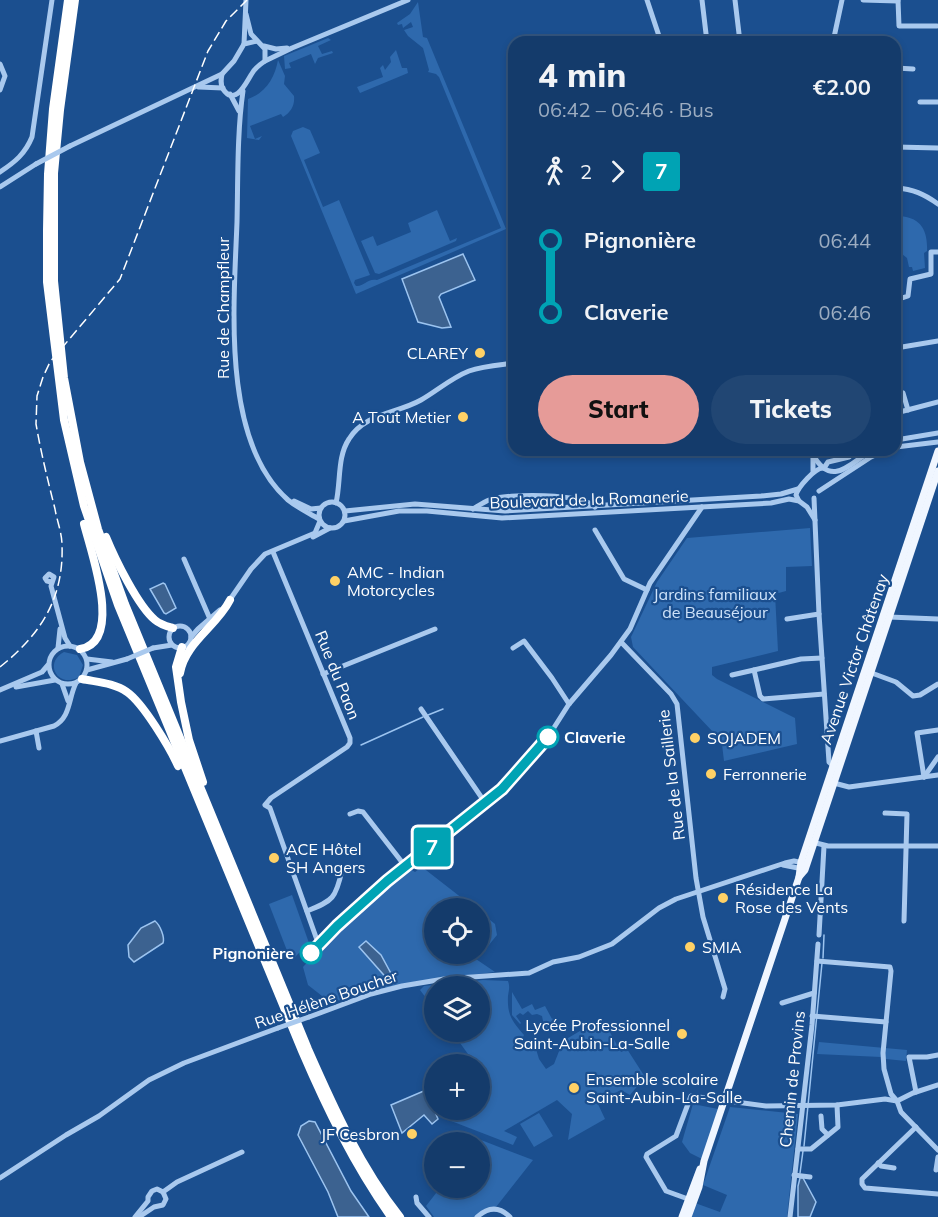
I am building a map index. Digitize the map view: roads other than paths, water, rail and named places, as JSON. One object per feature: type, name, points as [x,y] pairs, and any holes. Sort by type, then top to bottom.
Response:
[{"type":"highway","points":[[69,0],[50,144],[47,208],[47,282],[64,420],[118,605],[199,805],[331,1118],[369,1185],[391,1217]]},
{"type":"highway","points":[[75,0],[54,173],[54,281],[70,417],[87,503],[125,604],[229,860],[337,1116],[374,1182],[400,1217]]},
{"type":"highway","points":[[87,503],[96,509],[107,540],[145,608],[156,621],[171,632]]},
{"type":"highway","points":[[80,649],[94,642],[102,628],[103,618],[99,583],[82,516],[87,503]]},
{"type":"highway","points":[[180,694],[182,664],[189,651],[230,600]]},
{"type":"highway","points":[[182,648],[176,667],[184,721],[194,759],[229,860]]},
{"type":"highway","points":[[79,681],[119,688],[135,700],[161,736],[191,795],[199,805]]},
{"type":"main road","name":"Avenue Victor Châtenay","points":[[704,1161],[868,672],[938,451]]},
{"type":"main road","name":"Avenue Victor Châtenay","points":[[879,638],[890,617],[938,471]]},
{"type":"main road","points":[[682,1217],[694,1180],[704,1161]]},
{"type":"main road","points":[[688,1217],[699,1187],[704,1161]]},
{"type":"street","points":[[0,172],[16,162],[32,137],[52,0]]},
{"type":"street","points":[[1,186],[36,164],[112,124],[222,74],[234,61],[244,44],[246,0]]},
{"type":"street","points":[[222,74],[223,88],[230,94],[243,91],[252,73],[265,61],[408,0]]},
{"type":"street","points":[[647,0],[660,36]]},
{"type":"street","points":[[702,0],[706,36]]},
{"type":"street","points":[[735,0],[739,36]]},
{"type":"street","points":[[834,36],[842,0]]},
{"type":"street","points":[[863,0],[898,0],[899,26],[937,26]]},
{"type":"street","points":[[246,14],[248,24],[257,41],[264,46],[276,49],[292,48]]},
{"type":"street","points":[[244,44],[257,41]]},
{"type":"street","points":[[264,46],[265,61]]},
{"type":"street","points":[[0,64],[5,76],[0,90]]},
{"type":"street","points":[[901,68],[913,69]]},
{"type":"street","points":[[194,88],[209,86],[223,88]]},
{"type":"street","name":"Rue de Champfleur","points":[[243,91],[235,310],[235,369],[238,392],[245,424],[264,469],[280,492],[300,509],[320,520]]},
{"type":"street","name":"Rue de Champfleur","points":[[230,94],[241,115]]},
{"type":"street","points":[[920,102],[938,102]]},
{"type":"street","points":[[901,147],[938,148]]},
{"type":"street","points":[[901,188],[911,189],[923,194],[938,204]]},
{"type":"street","points":[[901,299],[909,295],[908,282],[910,279],[931,274],[931,252],[938,252]]},
{"type":"street","points":[[901,347],[938,341]]},
{"type":"street","points":[[336,503],[345,446],[362,424],[375,417],[416,403],[461,374],[480,368],[508,364]]},
{"type":"street","points":[[901,392],[908,410]]},
{"type":"street","points":[[901,412],[938,402]]},
{"type":"street","points":[[901,442],[938,433]]},
{"type":"street","points":[[901,443],[938,442]]},
{"type":"street","points":[[813,456],[813,471]]},
{"type":"street","points":[[801,502],[809,503],[830,477],[816,456]]},
{"type":"street","points":[[815,520],[811,510],[796,495],[798,489],[818,468],[840,471],[863,456]]},
{"type":"street","points":[[819,491],[873,456]]},
{"type":"street","points":[[825,469],[828,462],[849,457]]},
{"type":"street","name":"Boulevard de la Romanerie","points":[[345,511],[415,504],[504,511],[595,507],[780,494],[798,489]]},
{"type":"street","name":"Rue de Champfleur","points":[[280,492],[311,509],[321,508]]},
{"type":"street","name":"Boulevard de la Romanerie","points":[[472,509],[489,500],[522,495],[580,499],[590,502],[595,507]]},
{"type":"street","points":[[814,498],[829,762],[836,768]]},
{"type":"street","name":"Boulevard de la Romanerie","points":[[344,521],[399,511],[427,511],[502,518],[771,503],[789,499],[801,502]]},
{"type":"street","points":[[691,524],[689,508],[706,500]]},
{"type":"street","points":[[87,670],[127,659],[156,647],[172,645],[182,648],[198,629],[230,600],[255,565],[271,550],[315,532],[320,520],[321,508],[328,503],[336,503],[345,511],[344,521],[338,527],[330,528],[273,552],[255,565]]},
{"type":"street","points":[[342,870],[338,891],[325,904],[307,911],[317,940],[321,943],[353,911],[405,866],[486,804],[548,737],[569,704],[621,642],[636,618],[647,590],[702,507]]},
{"type":"street","points":[[320,520],[330,528]]},
{"type":"street","points":[[595,530],[624,579],[647,590]]},
{"type":"street","name":"Rue du Paon","points":[[273,552],[350,738],[347,747],[271,798],[265,805],[270,808],[307,911]]},
{"type":"street","points":[[184,559],[210,619]]},
{"type":"street","points":[[51,582],[60,622],[70,646]]},
{"type":"street","points":[[787,619],[819,614]]},
{"type":"street","points":[[890,617],[938,619]]},
{"type":"street","points":[[60,622],[58,648],[52,655],[49,670],[55,680],[62,684],[79,681]]},
{"type":"street","points":[[156,647],[177,626],[198,629]]},
{"type":"street","points":[[187,628],[191,637]]},
{"type":"street","points":[[323,674],[435,629]]},
{"type":"street","points":[[171,632],[172,645]]},
{"type":"street","points":[[513,648],[524,641],[569,704]]},
{"type":"street","name":"Rue de la Saillerie","points":[[621,642],[671,694],[677,704],[696,878],[700,890],[703,917],[724,989],[723,997]]},
{"type":"street","points":[[0,741],[54,726],[63,721],[67,714],[68,703],[87,670],[87,659],[80,649],[70,646],[58,648]]},
{"type":"street","points":[[732,675],[801,660],[822,658]]},
{"type":"street","points":[[87,659],[117,662]]},
{"type":"street","points":[[2,690],[42,672],[49,664]]},
{"type":"street","points":[[754,670],[759,695],[763,699],[824,694]]},
{"type":"street","points":[[868,672],[896,682],[913,696],[920,695],[938,684]]},
{"type":"street","points":[[2,690],[45,680],[55,680]]},
{"type":"street","points":[[62,684],[68,703]]},
{"type":"street","points":[[425,714],[486,804]]},
{"type":"street","points":[[924,777],[917,733],[938,730]]},
{"type":"street","points":[[36,731],[39,748]]},
{"type":"street","points":[[924,777],[938,757]]},
{"type":"street","points":[[831,782],[849,787],[938,775]]},
{"type":"street","points":[[350,814],[363,812],[405,866]]},
{"type":"street","points":[[885,813],[907,814],[904,921]]},
{"type":"street","points":[[811,842],[824,846],[938,846]]},
{"type":"street","points":[[819,935],[824,846]]},
{"type":"street","name":"Rue Hélène Boucher","points":[[0,1178],[99,1116],[149,1080],[184,1064],[372,994],[402,986],[444,979],[529,973],[553,962],[579,957],[612,944],[658,908],[700,890],[794,861],[803,866]]},
{"type":"street","name":"Chemin de Provins","points":[[790,1217],[796,1175],[803,1150],[804,1106],[816,1017],[814,993],[821,961],[818,944]]},
{"type":"street","points":[[821,961],[890,967],[883,1053],[884,1069],[891,1094],[897,1101],[901,1112],[938,1150]]},
{"type":"street","points":[[782,1003],[814,993]]},
{"type":"street","points":[[816,1017],[886,1022]]},
{"type":"street","points":[[916,1092],[909,1057],[938,1055]]},
{"type":"street","points":[[688,1199],[666,1191],[646,1159],[646,1155],[676,1136],[690,1096],[766,1106],[837,1105],[885,1099],[897,1101],[938,1085]]},
{"type":"street","points":[[803,1150],[838,1127],[837,1105]]},
{"type":"street","points":[[820,1116],[822,1129],[828,1135]]},
{"type":"street","points":[[916,1127],[862,1179],[862,1184],[865,1188],[938,1194]]},
{"type":"street","points":[[163,1192],[177,1182],[242,1152]]},
{"type":"street","points":[[936,1170],[938,1157]]},
{"type":"street","points":[[878,1163],[881,1166],[894,1168]]},
{"type":"street","points":[[796,1175],[808,1177]]},
{"type":"street","points":[[137,1217],[152,1191],[163,1192]]},
{"type":"street","points":[[137,1217],[154,1207],[160,1207],[165,1202],[163,1192]]},
{"type":"street","points":[[416,1197],[417,1203],[429,1217]]},
{"type":"street","points":[[148,1201],[154,1207]]},
{"type":"street","points":[[477,1217],[484,1211],[495,1209],[502,1210],[510,1217]]},
{"type":"waterway","points":[[428,715],[443,709]]},
{"type":"waterway","points":[[361,745],[423,717]]},
{"type":"waterway","points":[[823,958],[824,935]]},
{"type":"waterway","points":[[804,1146],[822,963]]},
{"type":"waterway","points":[[800,1173],[803,1151]]},
{"type":"railway","points":[[0,667],[38,629],[54,599],[62,564],[61,536],[36,424],[37,396],[43,377],[50,362],[120,279],[208,51],[226,21],[247,0]]},
{"type":"place","name":"CLAREY","points":[[480,353]]},
{"type":"place","name":"A Tout Metier","points":[[463,417]]},
{"type":"place","name":"AMC - Indian Motorcycles","points":[[335,581]]},
{"type":"place","name":"Claverie","points":[[548,737]]},
{"type":"place","name":"SOJADEM","points":[[695,738]]},
{"type":"place","name":"Ferronnerie","points":[[711,774]]},
{"type":"place","name":"ACE Hôtel SH Angers","points":[[274,858]]},
{"type":"place","name":"Résidence La Rose des Vents","points":[[723,898]]},
{"type":"place","name":"SMIA","points":[[690,947]]},
{"type":"place","name":"Pignonière","points":[[311,953]]},
{"type":"place","name":"Lycée Professionnel Saint-Aubin-La-Salle","points":[[682,1034]]},
{"type":"place","name":"Ensemble scolaire Saint-Aubin-La-Salle","points":[[574,1088]]},
{"type":"place","name":"JF Cesbron","points":[[412,1134]]},
{"type":"park label","name":"Jardins familiaux de Beauséjour","points":[[715,603]]}]
